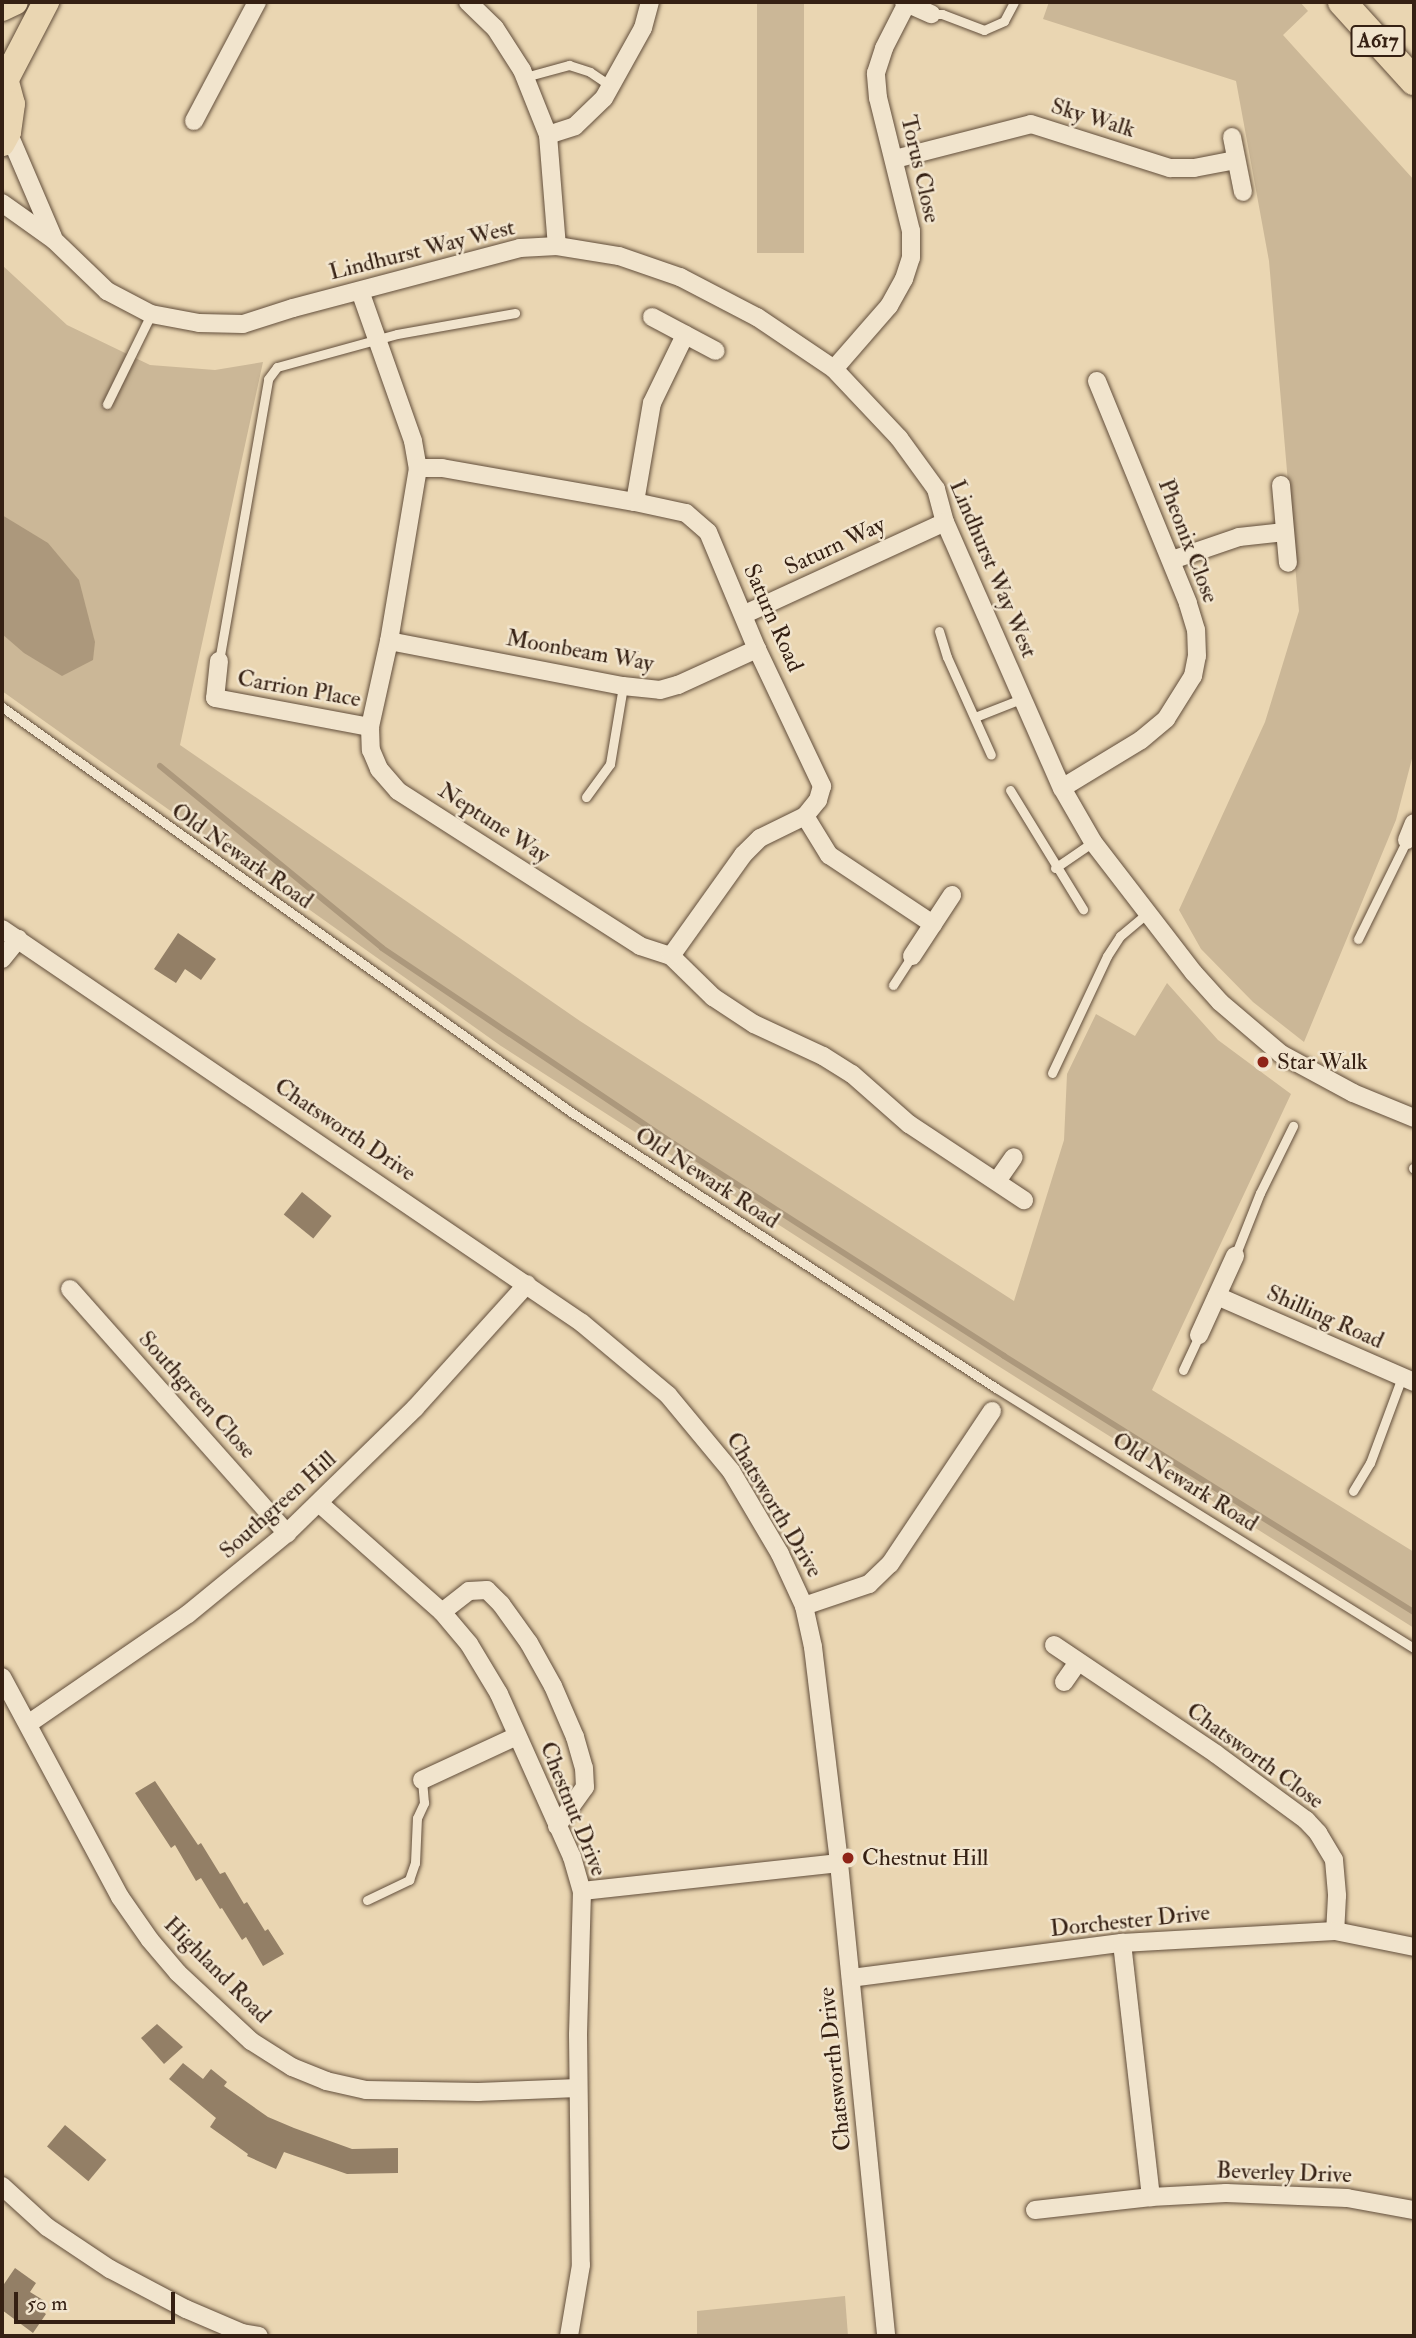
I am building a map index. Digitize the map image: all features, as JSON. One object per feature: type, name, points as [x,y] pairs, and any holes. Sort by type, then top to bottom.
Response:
[{"type":"highway","name":"A617","points":[[1342,2],[1414,81]]},
{"type":"main road","points":[[2,8],[15,2]]},
{"type":"main road","points":[[5,138],[12,104],[4,72],[46,2]]},
{"type":"street","points":[[194,121],[257,2]]},
{"type":"street","points":[[468,2],[495,28],[525,77],[548,135],[556,246]]},
{"type":"street","points":[[548,135],[575,126],[588,116],[611,86],[643,28],[650,2]]},
{"type":"street","name":"Torus Close","points":[[834,369],[889,306],[904,279],[911,258],[911,231],[878,98],[876,73],[884,48],[905,3],[931,14]]},
{"type":"street","name":"Sky Walk","points":[[895,159],[1031,124],[1170,168],[1236,160]]},
{"type":"street","points":[[1232,137],[1243,192]]},
{"type":"street","name":"Lindhurst Way West","points":[[5,138],[54,240]]},
{"type":"street","name":"Lindhurst Way West","points":[[2,203],[54,240],[107,291],[151,314],[199,323],[243,324],[520,248],[556,246],[619,256],[680,276],[757,317],[834,369],[899,438],[936,489],[946,522],[1062,788],[1093,842],[1146,914],[1220,1002],[1282,1054],[1353,1093],[1414,1118]]},
{"type":"street","name":"Neptune Way","points":[[360,291],[379,340],[412,441],[418,468],[389,640],[370,727],[372,750],[379,769],[398,791],[640,946],[671,956],[713,997],[754,1024],[824,1056],[852,1074],[909,1124],[1024,1200]]},
{"type":"street","points":[[652,317],[716,351]]},
{"type":"street","points":[[635,502],[652,403],[685,335]]},
{"type":"street","name":"Pheonix Close","points":[[1062,788],[1141,740],[1166,719],[1193,676],[1197,656],[1196,630],[1172,560],[1097,381]]},
{"type":"street","name":"Saturn Road","points":[[418,468],[442,468],[635,502],[686,513],[697,520],[708,532],[745,614],[757,649],[822,786],[818,800],[804,816]]},
{"type":"street","points":[[1281,485],[1288,563]]},
{"type":"street","name":"Saturn Way","points":[[745,614],[946,522]]},
{"type":"street","points":[[1172,560],[1239,537],[1285,532]]},
{"type":"street","name":"Moonbeam Way","points":[[389,640],[623,686],[660,690],[678,685],[757,649]]},
{"type":"street","name":"Carrion Place","points":[[219,660],[215,698],[370,727]]},
{"type":"street","points":[[671,956],[743,855],[760,838],[804,816],[829,855],[933,925]]},
{"type":"street","points":[[1407,840],[1414,822]]},
{"type":"street","points":[[912,956],[952,895]]},
{"type":"street","name":"Chatsworth Drive","points":[[2,929],[527,1284],[668,1395],[700,1430],[745,1494],[780,1554],[804,1606],[813,1647],[839,1863],[886,2336]]},
{"type":"street","points":[[2,959],[18,939]]},
{"type":"street","points":[[997,1181],[1014,1157]]},
{"type":"street","points":[[1199,1335],[1235,1256]]},
{"type":"street","name":"Southgreen Hill","points":[[28,1724],[188,1614],[320,1504],[468,1353],[527,1284]]},
{"type":"street","name":"Southgreen Close","points":[[70,1289],[287,1533]]},
{"type":"street","name":"Shilling Road","points":[[1217,1296],[1408,1379]]},
{"type":"street","points":[[804,1606],[869,1584],[890,1564],[992,1411]]},
{"type":"street","name":"Chestnut Drive","points":[[320,1504],[442,1612],[469,1644],[499,1694],[572,1857],[582,1891],[579,2088],[581,2265],[569,2336]]},
{"type":"street","points":[[442,1612],[469,1591],[487,1590],[501,1604],[529,1643],[553,1686],[575,1737],[584,1768],[585,1787],[557,1826]]},
{"type":"street","name":"Chatsworth Close","points":[[1054,1645],[1216,1754],[1306,1820],[1318,1833],[1334,1860],[1337,1896],[1335,1931]]},
{"type":"street","points":[[1064,1682],[1078,1661]]},
{"type":"street","name":"Highland Road","points":[[2,1677],[120,1897],[150,1940],[187,1982],[251,2041],[292,2067],[326,2081],[366,2090],[478,2092],[579,2088]]},
{"type":"street","points":[[422,1780],[517,1736]]},
{"type":"street","points":[[582,1891],[839,1863]]},
{"type":"street","name":"Dorchester Drive","points":[[851,1978],[1122,1942],[1335,1931],[1414,1947]]},
{"type":"street","points":[[1122,1942],[1151,2197]]},
{"type":"street","points":[[2,2186],[47,2227],[110,2269],[186,2308],[242,2333],[259,2336]]},
{"type":"street","name":"Beverley Drive","points":[[1035,2210],[1151,2197],[1226,2193],[1347,2198],[1414,2210]]},
{"type":"lane","points":[[931,14],[942,14],[984,30],[1004,21],[1014,2]]},
{"type":"lane","points":[[525,77],[569,65],[590,72],[611,86]]},
{"type":"lane","points":[[219,660],[268,379],[277,367],[397,334],[515,313]]},
{"type":"lane","points":[[107,404],[151,314]]},
{"type":"lane","points":[[939,631],[947,657],[991,755]]},
{"type":"lane","points":[[586,797],[610,764],[623,686]]},
{"type":"lane","points":[[975,718],[1021,699]]},
{"type":"lane","name":"Old Newark Road","points":[[2,707],[570,1112],[996,1388],[1414,1648]]},
{"type":"lane","points":[[1010,790],[1055,868],[1083,909]]},
{"type":"lane","points":[[1358,939],[1407,840]]},
{"type":"lane","points":[[1055,868],[1093,842]]},
{"type":"lane","points":[[1052,1073],[1107,956],[1120,936],[1146,914]]},
{"type":"lane","points":[[893,985],[912,956]]},
{"type":"lane","points":[[1235,1256],[1260,1193],[1293,1126]]},
{"type":"lane","points":[[1183,1370],[1199,1335]]},
{"type":"lane","points":[[1353,1491],[1370,1463],[1408,1379]]},
{"type":"lane","points":[[367,1900],[409,1880],[415,1863],[417,1818],[424,1803],[422,1780]]},
{"type":"shaded area","points":[[757,2],[804,2],[804,253],[757,253]]},
{"type":"shaded area","points":[[1049,2],[1300,2],[1308,11],[1283,35],[1414,180],[1414,751],[1396,820],[1304,1042],[1253,1002],[1201,949],[1179,910],[1265,722],[1299,611],[1269,261],[1236,81],[1043,19]]},
{"type":"shaded area","points":[[2,265],[67,325],[150,365],[215,370],[263,362],[180,745],[580,1021],[1014,1301],[1064,1140],[1067,1074],[1096,1014],[1135,1036],[1167,983],[1218,1040],[1291,1094],[1152,1390],[1414,1552],[1414,1628],[984,1357],[501,1046],[2,691]]},
{"type":"shaded area","points":[[2,515],[48,543],[79,580],[95,642],[93,660],[62,676],[24,653],[2,634]]},
{"type":"shaded area","points":[[845,2296],[848,2336],[697,2336],[697,2311]]},
{"type":"building","points":[[178,933],[216,959],[201,980],[185,969],[176,983],[154,969]]},
{"type":"building","points":[[302,1192],[332,1216],[313,1238],[284,1215]]},
{"type":"building","points":[[155,1781],[198,1845],[201,1843],[220,1874],[225,1872],[244,1904],[247,1902],[265,1931],[268,1929],[284,1954],[263,1966],[246,1937],[242,1940],[201,1878],[196,1881],[175,1845],[171,1848],[135,1793]]},
{"type":"building","points":[[157,2024],[183,2047],[164,2064],[141,2038]]},
{"type":"building","points":[[183,2063],[203,2079],[211,2069],[227,2082],[224,2086],[268,2117],[294,2128],[352,2149],[398,2148],[398,2173],[347,2174],[284,2152],[276,2169],[247,2156],[248,2154],[210,2127],[216,2118],[169,2079]]},
{"type":"building","points":[[65,2125],[106,2160],[88,2181],[47,2146]]},
{"type":"building","points":[[15,2268],[36,2283],[30,2292],[43,2300],[38,2308],[46,2314],[33,2333],[2,2310],[2,2287]]},
{"type":"waterway","points":[[160,766],[382,948],[674,1144],[1004,1356],[1414,1612]]},
{"type":"place","name":"Star Walk","points":[[1263,1062]]},
{"type":"place","name":"Chestnut Hill","points":[[848,1858]]}]
